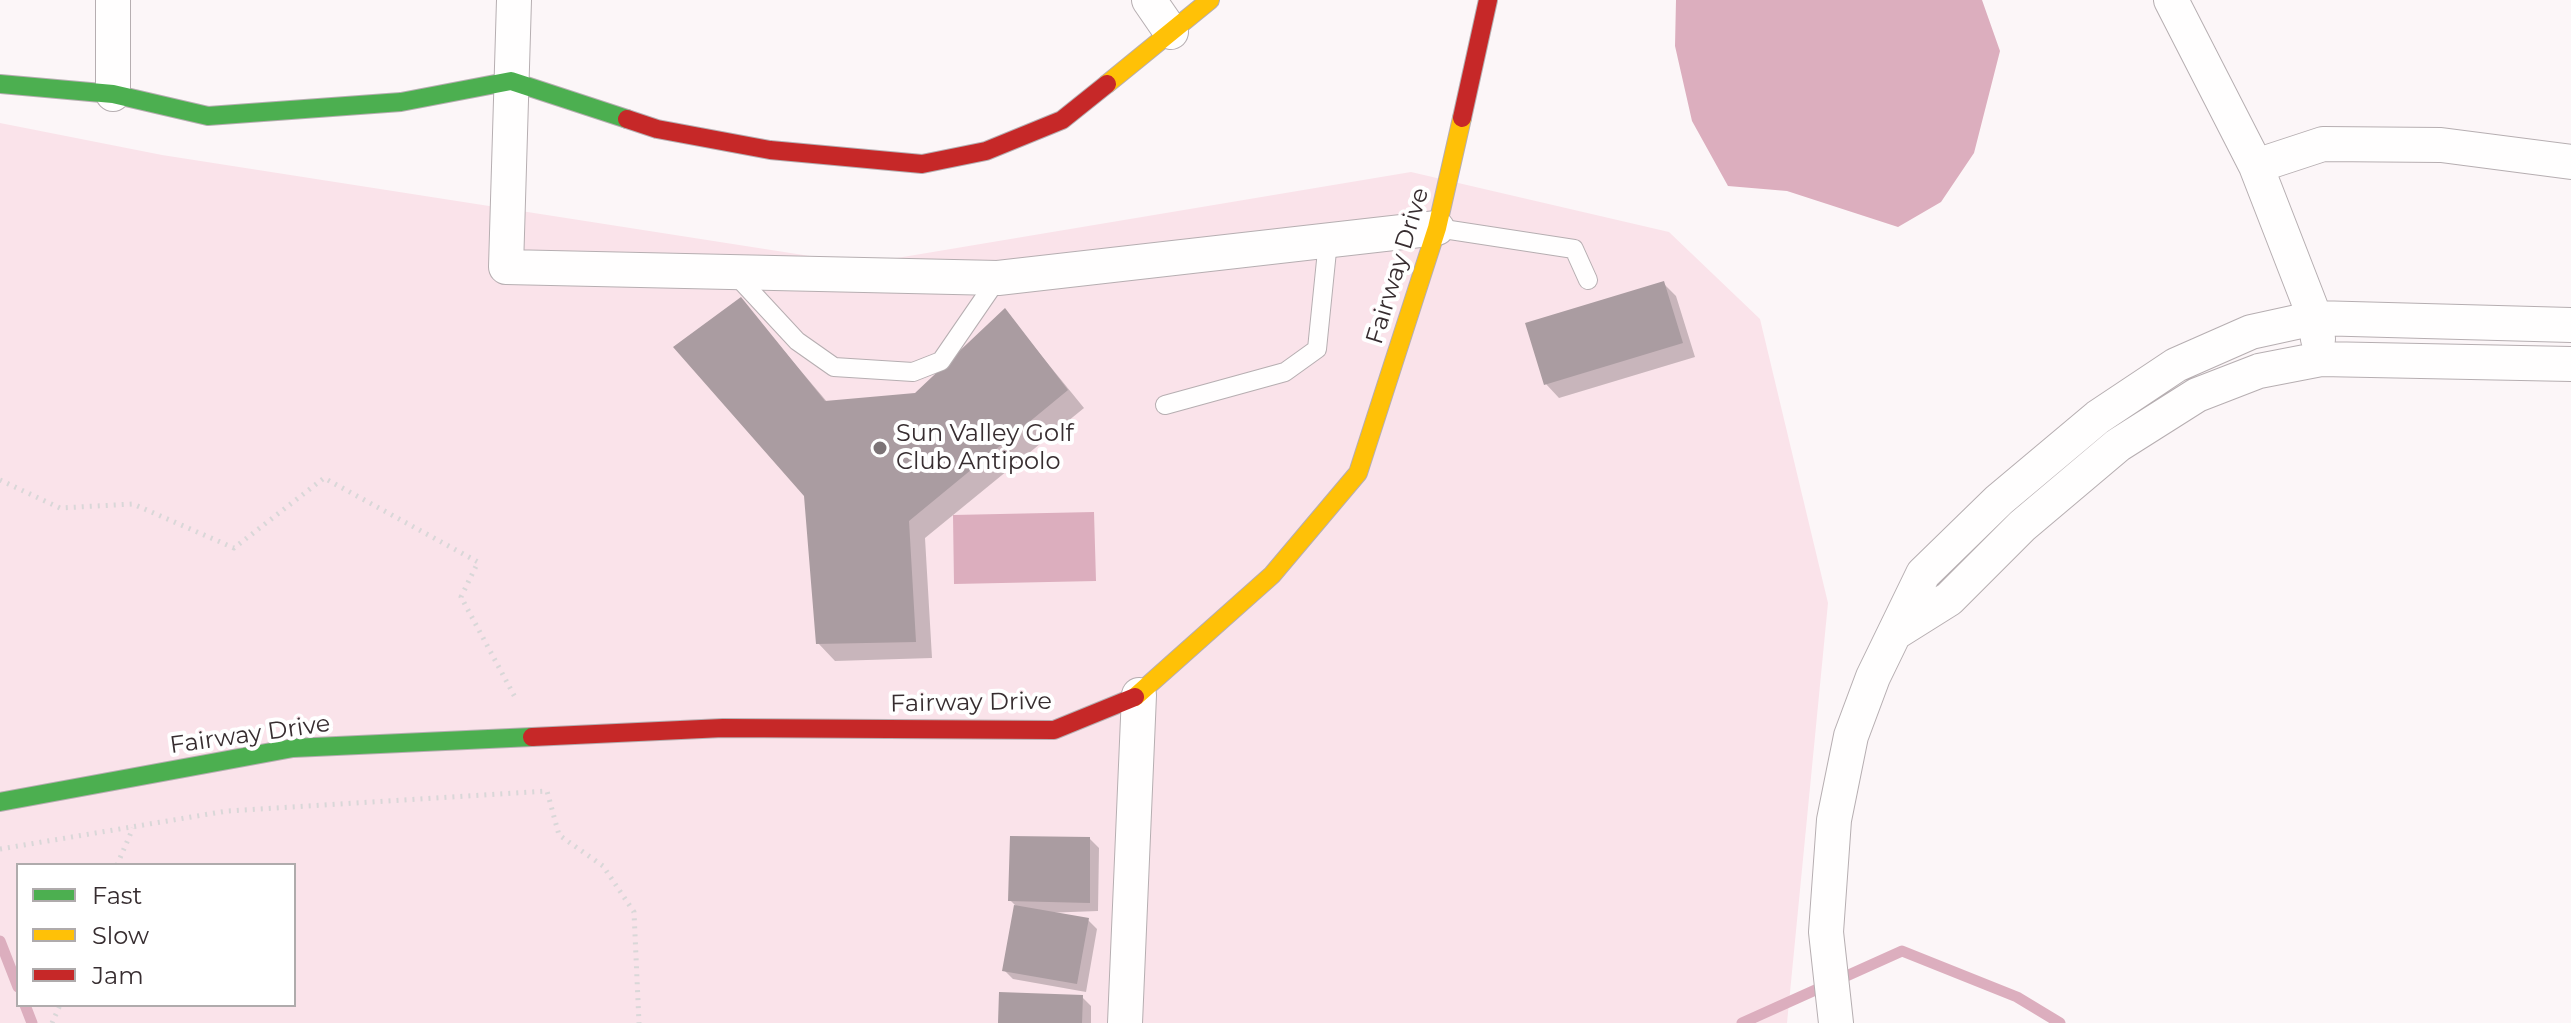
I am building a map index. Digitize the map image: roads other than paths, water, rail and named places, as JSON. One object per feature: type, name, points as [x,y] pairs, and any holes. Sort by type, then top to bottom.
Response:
[{"type":"street","points":[[113,0],[113,94]]},
{"type":"street","points":[[514,0],[506,267],[998,278],[1437,228]]},
{"type":"street","points":[[1149,0],[1171,32]]},
{"type":"street","points":[[0,84],[113,94],[208,116],[401,102],[511,81],[657,129],[770,150],[922,164],[986,151],[1062,120],[1210,0]]},
{"type":"street","name":"Fairway Drive","points":[[0,802],[293,748],[723,728],[1054,730],[1139,695],[1272,575],[1358,473],[1437,228],[1488,0]]},
{"type":"street","points":[[2171,0],[2256,166],[2315,318],[2321,359]]},
{"type":"street","points":[[2256,166],[2323,144],[2441,145],[2571,162]]},
{"type":"street","points":[[1834,1013],[1826,932],[1834,820],[1851,736],[1873,677],[1898,631],[1923,574],[1999,500],[2098,417],[2176,365],[2251,332],[2315,318],[2571,325]]},
{"type":"street","points":[[1898,631],[1949,599],[2022,526],[2118,445],[2197,395],[2259,371],[2321,359],[2571,364]]},
{"type":"street","points":[[1125,1023],[1139,695]]},
{"type":"lane","points":[[1437,228],[1574,249],[1588,280]]},
{"type":"lane","points":[[1165,405],[1285,372],[1317,349],[1328,241]]},
{"type":"lane","points":[[733,272],[797,341],[834,367],[913,372],[941,361],[998,278]]},
{"type":"waterway","points":[[0,941],[16,982]]},
{"type":"waterway","points":[[1742,1023],[1902,951],[2017,997],[2060,1023]]},
{"type":"waterway","points":[[26,1007],[32,1023]]},
{"type":"place","name":"Sun Valley Golf Club Antipolo","points":[[880,448]]}]
